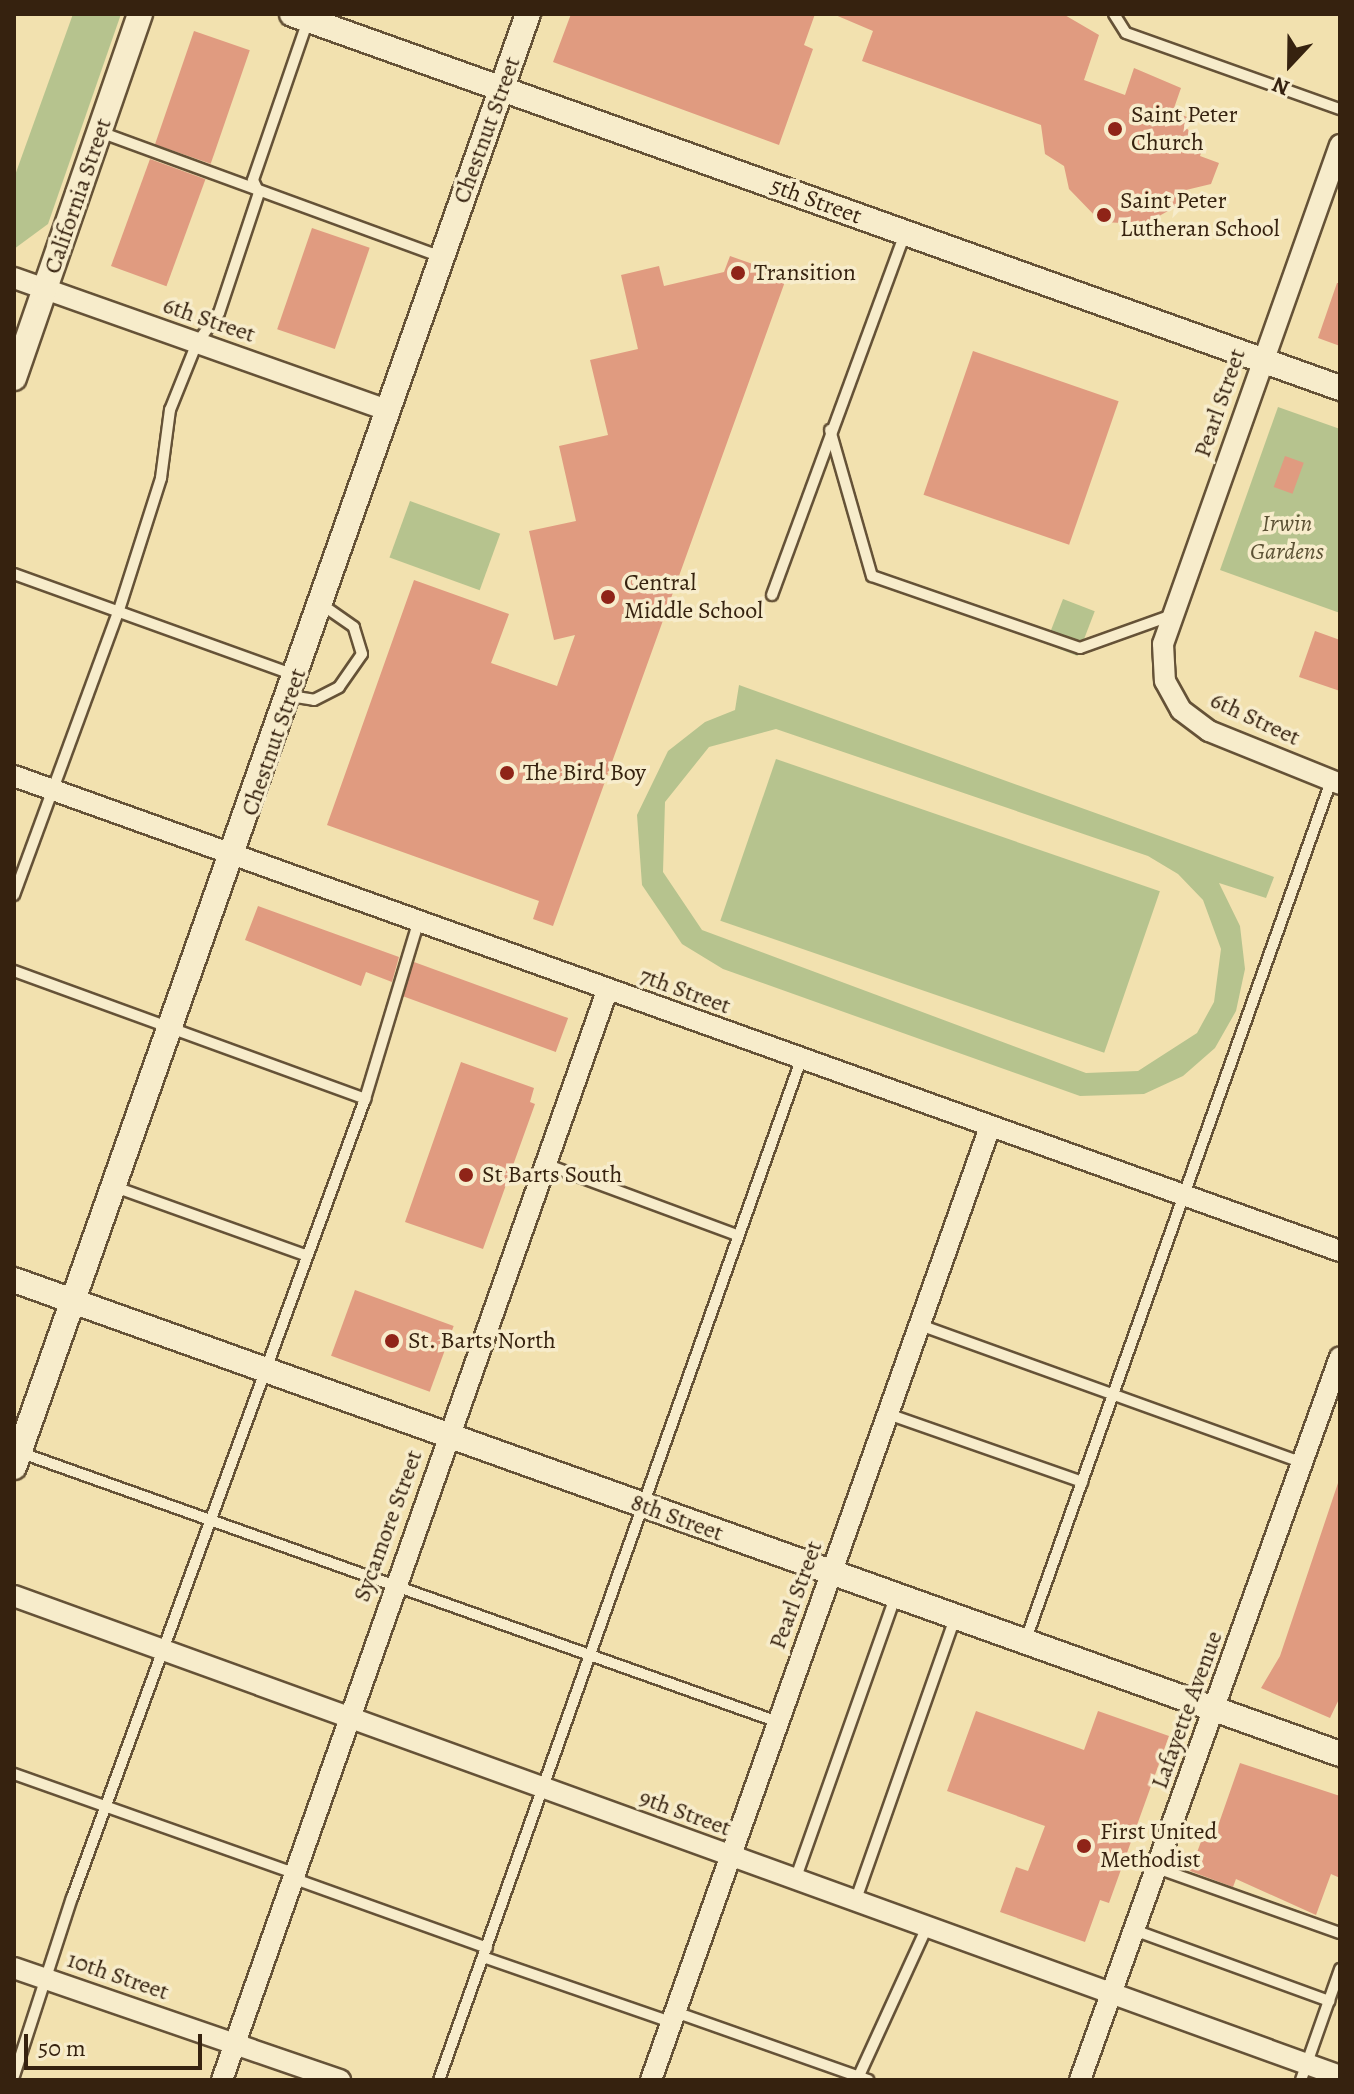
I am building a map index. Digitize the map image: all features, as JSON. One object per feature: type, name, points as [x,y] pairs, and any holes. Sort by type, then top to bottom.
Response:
[{"type":"street","name":"California Street","points":[[14,378],[140,14]]},
{"type":"street","name":"Chestnut Street","points":[[16,1457],[235,857],[387,410],[528,14]]},
{"type":"street","name":"5th Street","points":[[300,17],[1340,388]]},
{"type":"street","name":"Pearl Street","points":[[1165,681],[1163,644],[1262,361],[1338,159]]},
{"type":"street","name":"6th Street","points":[[14,278],[387,410]]},
{"type":"street","name":"6th Street","points":[[1165,681],[1181,710],[1209,731],[1336,782]]},
{"type":"street","name":"7th Street","points":[[14,776],[607,991],[1340,1251]]},
{"type":"street","name":"Sycamore Street","points":[[222,2080],[347,1717],[607,991]]},
{"type":"street","name":"Pearl Street","points":[[651,2080],[990,1127]]},
{"type":"street","name":"8th Street","points":[[14,1280],[831,1575],[1340,1754]]},
{"type":"street","name":"Lafayette Avenue","points":[[1080,2080],[1216,1709],[1340,1357]]},
{"type":"street","name":"9th Street","points":[[14,1596],[1111,1993],[1304,2072],[1340,2076]]},
{"type":"street","name":"10th Street","points":[[14,1968],[340,2080]]},
{"type":"lane","points":[[1114,14],[1126,33],[1340,109]]},
{"type":"lane","points":[[14,895],[118,613],[161,478],[170,410],[197,343],[219,313],[259,193],[253,180],[300,17]]},
{"type":"lane","points":[[100,132],[259,193],[441,257]]},
{"type":"lane","points":[[772,595],[830,430],[905,233]]},
{"type":"lane","points":[[830,430],[872,576],[1080,648],[1173,614]]},
{"type":"lane","points":[[14,574],[118,613],[293,686],[314,700],[339,687],[362,654],[354,627],[321,604]]},
{"type":"lane","points":[[1025,1643],[1336,782]]},
{"type":"lane","points":[[14,2076],[262,1369],[365,1099],[418,923]]},
{"type":"lane","points":[[14,971],[365,1099]]},
{"type":"lane","points":[[439,2080],[545,1790],[734,1234],[801,1060]]},
{"type":"lane","points":[[545,1164],[734,1234]]},
{"type":"lane","points":[[115,1187],[305,1255]]},
{"type":"lane","points":[[920,1325],[1112,1397],[1303,1463]]},
{"type":"lane","points":[[888,1414],[1082,1482]]},
{"type":"lane","points":[[16,1457],[210,1518],[591,1658],[778,1722]]},
{"type":"lane","points":[[795,1880],[895,1597]]},
{"type":"lane","points":[[855,1902],[955,1618]]},
{"type":"lane","points":[[14,1774],[293,1876],[485,1952],[861,2079],[927,1927]]},
{"type":"lane","points":[[1157,1868],[1340,1933]]},
{"type":"lane","points":[[1134,1930],[1329,2001]]},
{"type":"lane","points":[[1304,2072],[1340,1969]]},
{"type":"green space","points":[[73,14],[121,14],[48,224],[14,249],[14,178]]},
{"type":"green space","name":"Irwin Gardens","points":[[1278,407],[1340,429],[1340,613],[1220,570]]},
{"type":"green space","points":[[410,501],[500,534],[480,590],[389,557]]},
{"type":"green space","points":[[1063,599],[1095,611],[1078,656],[1046,644]]},
{"type":"green space","points":[[739,685],[1274,877],[1266,898],[1219,883],[1240,926],[1245,969],[1236,1011],[1215,1048],[1183,1076],[1144,1094],[1080,1096],[723,969],[682,944],[642,885],[637,815],[668,751],[705,722],[735,710]],"holes":[[[776,729],[1148,856],[1178,874],[1203,900],[1221,949],[1214,1002],[1197,1033],[1138,1071],[1086,1073],[702,930],[663,872],[665,802],[709,747]]]},
{"type":"green space","points":[[776,759],[1160,891],[1104,1053],[720,921]]},
{"type":"building","points":[[571,14],[815,14],[804,45],[813,49],[779,145],[553,62]]},
{"type":"building","points":[[833,14],[1063,14],[1099,35],[1084,80],[1125,95],[1134,68],[1181,88],[1173,111],[1187,117],[1184,126],[1204,144],[1200,156],[1219,163],[1211,184],[1186,190],[1175,207],[1145,224],[1101,222],[1069,189],[1064,166],[1045,154],[1041,125],[862,61],[873,31]]},
{"type":"building","points":[[194,31],[250,50],[211,164],[155,144]]},
{"type":"building","points":[[150,159],[205,179],[166,286],[111,266]]},
{"type":"building","points":[[312,228],[370,248],[335,349],[277,329]]},
{"type":"building","name":"Central Middle School","points":[[730,256],[787,276],[553,926],[533,919],[539,901],[327,825],[414,580],[509,614],[491,663],[557,686],[575,635],[554,640],[529,531],[576,521],[559,446],[608,435],[590,360],[638,349],[621,275],[659,266],[664,286],[724,272]]},
{"type":"building","points":[[1337,283],[1340,283],[1340,346],[1318,338]]},
{"type":"building","points":[[973,351],[1119,401],[1069,545],[924,495]]},
{"type":"building","points":[[1285,456],[1304,463],[1293,494],[1274,487]]},
{"type":"building","points":[[1315,631],[1340,640],[1340,691],[1299,677]]},
{"type":"building","points":[[258,906],[399,957],[392,982],[366,972],[361,986],[245,940]]},
{"type":"building","points":[[414,962],[568,1018],[556,1052],[402,996]]},
{"type":"building","name":"St Barts South","points":[[461,1062],[534,1088],[530,1102],[535,1104],[483,1249],[405,1222]]},
{"type":"building","name":"St. Barts North","points":[[355,1290],[454,1326],[430,1392],[331,1356]]},
{"type":"building","points":[[1338,1483],[1340,1697],[1330,1718],[1261,1688],[1280,1656]]},
{"type":"building","name":"First United Methodist","points":[[976,1711],[1084,1750],[1098,1711],[1169,1736],[1109,1903],[1100,1900],[1085,1942],[1000,1912],[1016,1867],[1028,1871],[1045,1826],[947,1791]]},
{"type":"building","points":[[1240,1763],[1340,1796],[1340,1878],[1331,1874],[1316,1915],[1236,1879],[1233,1887],[1190,1871],[1202,1839],[1212,1843]]},
{"type":"place","name":"Saint Peter Church","points":[[1115,129]]},
{"type":"place","name":"Saint Peter Lutheran School","points":[[1104,215]]},
{"type":"place","name":"Transition","points":[[738,273]]},
{"type":"place","name":"Central Middle School","points":[[608,597]]},
{"type":"place","name":"The Bird Boy","points":[[507,773]]},
{"type":"place","name":"St Barts South","points":[[466,1175]]},
{"type":"place","name":"St. Barts North","points":[[392,1341]]},
{"type":"place","name":"First United Methodist","points":[[1084,1846]]}]
